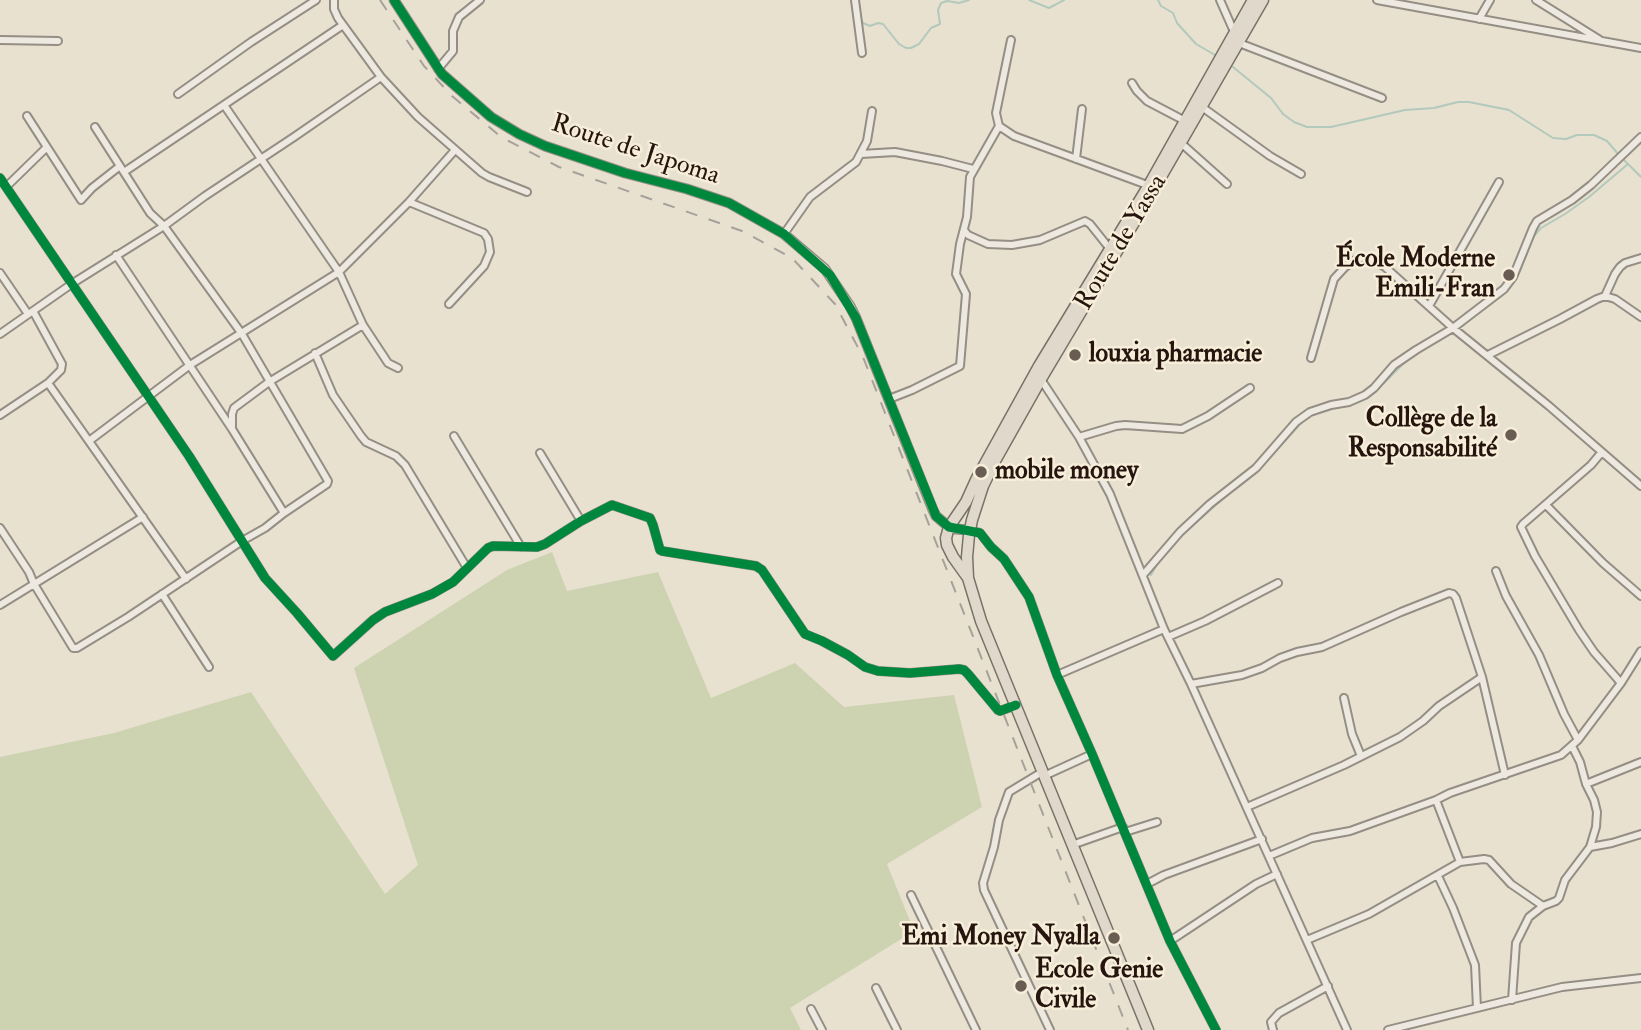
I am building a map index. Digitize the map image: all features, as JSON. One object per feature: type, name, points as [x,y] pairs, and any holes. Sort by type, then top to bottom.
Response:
[{"type":"main road","name":"Route de Yassa","points":[[1038,377],[1152,187],[1253,0]]},
{"type":"main road","name":"Route de Yassa","points":[[979,483],[1110,249],[1181,143],[1188,123],[1202,107],[1263,0]]},
{"type":"main road","points":[[968,578],[953,557],[946,538],[949,527],[979,483]]},
{"type":"main road","points":[[979,483],[967,557],[968,578],[981,621],[1148,1030]]},
{"type":"street","points":[[178,94],[316,0]]},
{"type":"street","points":[[334,0],[338,18],[381,77],[425,123],[489,177],[527,192]]},
{"type":"street","name":"Route de Japoma","points":[[394,0],[438,69],[491,117],[545,146],[625,173],[716,198],[784,234],[825,269],[850,306],[933,510],[949,527]]},
{"type":"street","points":[[438,69],[453,51],[454,25],[480,0]]},
{"type":"street","points":[[855,0],[862,53]]},
{"type":"street","points":[[1220,0],[1239,43],[1382,98]]},
{"type":"street","points":[[1377,0],[1641,48]]},
{"type":"street","points":[[1479,19],[1490,0]]},
{"type":"street","points":[[1536,0],[1603,41]]},
{"type":"street","points":[[27,116],[81,200],[92,188],[224,105],[343,25]]},
{"type":"street","points":[[0,40],[58,41]]},
{"type":"street","points":[[1012,40],[996,113],[999,126],[1014,136],[1152,187]]},
{"type":"street","points":[[0,334],[73,283],[164,226],[381,77]]},
{"type":"street","points":[[1132,83],[1147,101],[1188,123]]},
{"type":"street","points":[[224,105],[339,272],[363,325],[388,363],[398,368]]},
{"type":"street","points":[[1202,107],[1300,174]]},
{"type":"street","points":[[1076,159],[1082,109]]},
{"type":"street","points":[[784,234],[810,197],[852,167],[867,141],[872,111]]},
{"type":"street","points":[[889,399],[960,366],[966,295],[956,274],[969,202],[970,177],[999,126]]},
{"type":"street","points":[[0,528],[73,648],[77,648],[265,528],[328,481],[242,334],[164,226],[150,213],[95,127]]},
{"type":"street","points":[[1143,575],[1180,532],[1256,468],[1296,422],[1310,412],[1349,402],[1364,395],[1374,388],[1394,365],[1453,328],[1504,289],[1513,277],[1537,221],[1591,185],[1641,137]]},
{"type":"street","points":[[1181,143],[1227,184]]},
{"type":"street","points":[[6,187],[47,148]]},
{"type":"street","points":[[89,441],[190,365],[339,272],[409,202],[455,150]]},
{"type":"street","points":[[861,154],[895,152],[973,169]]},
{"type":"street","points":[[0,178],[189,456],[265,578],[333,656],[373,620],[391,609],[404,606],[447,586],[493,546],[537,547],[612,505],[650,518],[662,551],[750,565],[762,570],[804,634],[848,655],[865,667],[878,671],[910,673],[964,670],[998,710],[1016,705]]},
{"type":"street","points":[[1429,306],[1499,182]]},
{"type":"street","points":[[409,202],[484,233],[488,239],[490,251],[484,266],[449,304]]},
{"type":"street","points":[[964,230],[968,235],[988,244],[1012,244],[1040,240],[1085,220],[1110,249]]},
{"type":"street","points":[[116,255],[232,429],[284,513]]},
{"type":"street","points":[[1311,358],[1334,279],[1357,258],[1364,257],[1385,267],[1453,328],[1641,486]]},
{"type":"street","points":[[1605,296],[1620,267],[1641,258]]},
{"type":"street","points":[[0,273],[31,313],[62,365],[59,373],[48,383],[0,415]]},
{"type":"street","points":[[1488,355],[1605,296],[1615,299],[1641,317]]},
{"type":"street","points":[[232,429],[234,408],[269,382],[363,325]]},
{"type":"street","points":[[315,354],[333,395],[361,436],[366,442],[396,456],[405,465],[467,568]]},
{"type":"street","points":[[1038,377],[1079,437],[1110,494],[1164,629],[1347,1030]]},
{"type":"street","points":[[48,383],[186,579]]},
{"type":"street","points":[[1079,437],[1125,425],[1182,429],[1250,388]]},
{"type":"street","points":[[454,436],[521,547]]},
{"type":"street","points":[[540,453],[581,521]]},
{"type":"street","points":[[1601,453],[1521,527],[1579,630],[1621,683]]},
{"type":"street","points":[[1546,505],[1603,563],[1641,596]]},
{"type":"street","points":[[0,605],[143,517]]},
{"type":"street","points":[[949,527],[981,533],[1004,559],[1029,597],[1057,675],[1170,941],[1216,1030]]},
{"type":"street","points":[[1496,570],[1514,614],[1539,654],[1575,743],[1597,812],[1590,847],[1565,880],[1559,898],[1529,917],[1516,943],[1513,1000]]},
{"type":"street","points":[[1168,637],[1278,583]]},
{"type":"street","points":[[1191,684],[1252,672],[1280,658],[1322,647],[1449,593],[1453,594],[1482,677],[1505,775]]},
{"type":"street","points":[[162,594],[209,667]]},
{"type":"street","points":[[1057,675],[1164,629]]},
{"type":"street","points":[[1269,856],[1312,838],[1350,831],[1561,755],[1575,743],[1621,683],[1641,651]]},
{"type":"street","points":[[1247,807],[1400,737],[1482,677]]},
{"type":"street","points":[[1344,698],[1352,734],[1361,757]]},
{"type":"street","points":[[1050,1030],[983,883],[1009,792],[1043,774],[1092,754]]},
{"type":"street","points":[[1586,784],[1641,762]]},
{"type":"street","points":[[1436,800],[1460,862]]},
{"type":"street","points":[[1072,845],[1157,822]]},
{"type":"street","points":[[1590,847],[1641,834]]},
{"type":"street","points":[[1147,884],[1262,839]]},
{"type":"street","points":[[1307,940],[1362,918],[1460,862],[1489,860],[1511,884],[1543,906]]},
{"type":"street","points":[[1170,941],[1256,884],[1277,874]]},
{"type":"street","points":[[1438,876],[1475,965],[1478,1008]]},
{"type":"street","points":[[911,895],[976,1030]]},
{"type":"street","points":[[1388,1030],[1562,988],[1641,978]]},
{"type":"street","points":[[1273,1030],[1271,1022],[1279,1013],[1328,986]]},
{"type":"street","points":[[876,988],[897,1030]]},
{"type":"street","points":[[811,1009],[822,1030]]},
{"type":"green space","points":[[552,552],[567,591],[658,572],[711,698],[795,663],[844,707],[954,695],[982,807],[887,864],[914,931],[790,1008],[801,1030],[0,1030],[0,757],[114,733],[251,692],[385,894],[418,865],[354,668],[507,570]]},
{"type":"waterway","points":[[860,17],[863,23],[870,26],[883,24],[899,44],[911,48],[919,44],[931,28],[940,24],[938,10],[941,3],[969,0]]},
{"type":"waterway","points":[[1029,0],[1049,8],[1064,0]]},
{"type":"waterway","points":[[1158,0],[1161,6],[1173,13],[1177,23],[1196,44],[1215,55]]},
{"type":"waterway","points":[[1233,67],[1271,98],[1283,114],[1307,127],[1331,127],[1405,110],[1469,102],[1509,110],[1553,138],[1594,135],[1607,141],[1619,155]]},
{"type":"waterway","points":[[1623,159],[1641,177]]},
{"type":"waterway","points":[[1515,280],[1534,236],[1541,228],[1589,197],[1628,164]]},
{"type":"waterway","points":[[1368,397],[1418,352]]},
{"type":"waterway","points":[[1311,415],[1343,406]]},
{"type":"waterway","points":[[1263,465],[1304,420]]},
{"type":"waterway","points":[[1181,536],[1234,489]]},
{"type":"waterway","points":[[1151,575],[1159,561]]},
{"type":"railway","points":[[380,0],[424,66],[452,96],[501,137],[559,167],[742,231],[792,258],[835,304],[863,357],[1128,1030]]},
{"type":"cycle path","points":[[394,0],[442,74],[491,117],[545,146],[625,173],[729,203],[784,234],[830,275],[856,318],[936,516],[949,527],[980,533],[1004,559],[1029,597],[1057,675],[1170,941],[1216,1030]]},
{"type":"cycle path","points":[[0,178],[189,456],[265,578],[333,656],[385,612],[432,594],[453,582],[488,548],[537,547],[612,505],[650,518],[662,551],[756,566],[762,570],[805,634],[848,655],[865,667],[878,671],[910,673],[964,670],[998,710],[1016,705]]},
{"type":"place","name":"École Moderne Emili-Fran","points":[[1509,275]]},
{"type":"place","name":"louxia pharmacie","points":[[1075,355]]},
{"type":"place","name":"Collège de la Responsabilité","points":[[1511,435]]},
{"type":"place","name":"mobile money","points":[[981,472]]},
{"type":"place","name":"Emi Money Nyalla","points":[[1114,938]]},
{"type":"place","name":"Ecole Genie Civile","points":[[1021,986]]}]
